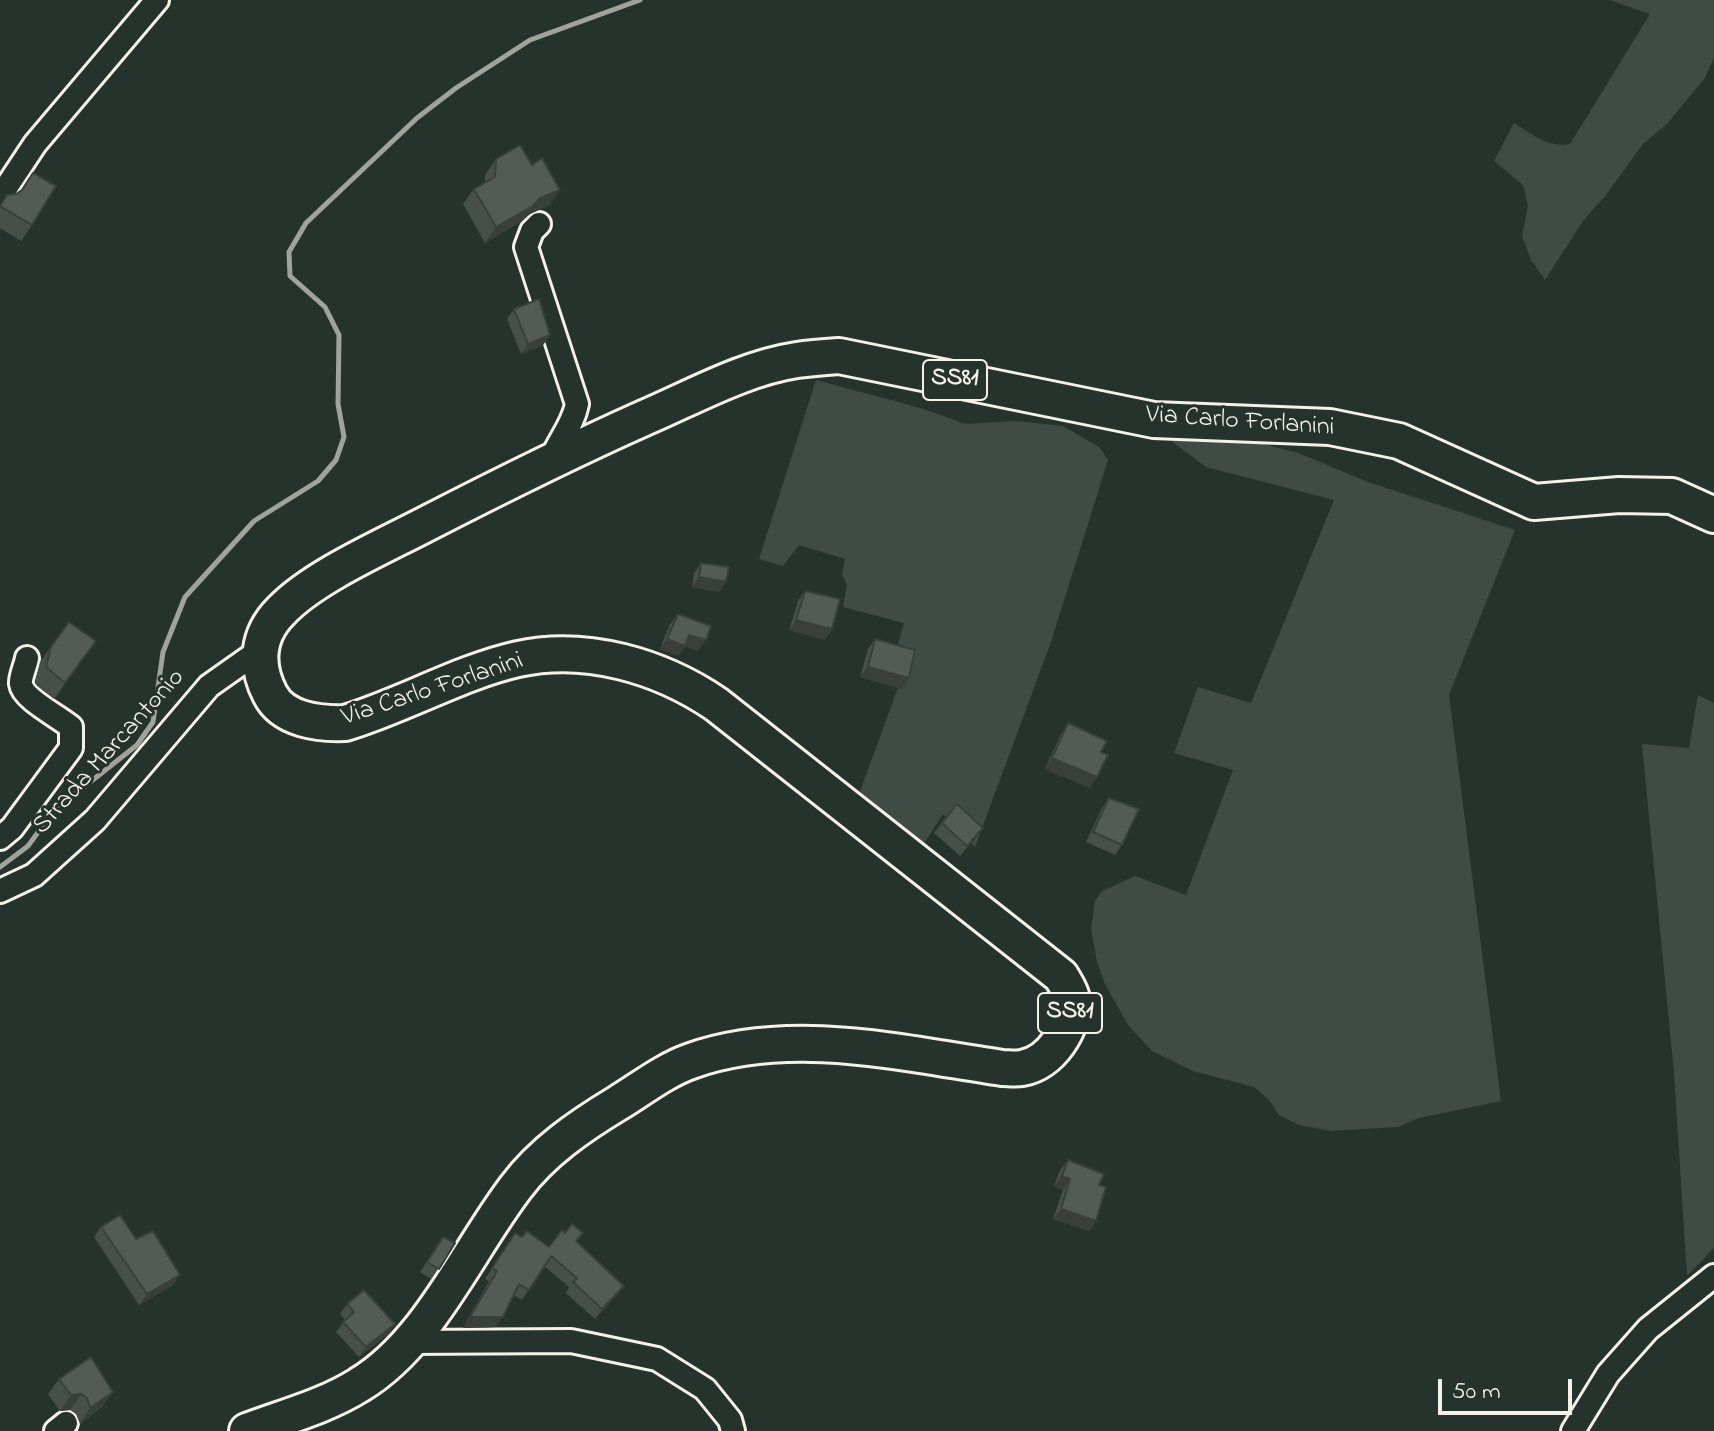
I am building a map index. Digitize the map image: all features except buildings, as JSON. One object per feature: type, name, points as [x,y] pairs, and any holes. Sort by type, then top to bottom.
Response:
[{"type":"main road","name":"Via Carlo Forlanini","points":[[247,1431],[336,1398],[360,1385],[408,1342],[517,1185],[552,1149],[583,1125],[688,1062],[725,1051],[790,1044],[861,1047],[1002,1068],[1022,1068],[1040,1061],[1065,1033],[1072,996],[1061,976],[716,704],[669,676],[642,667],[586,656],[519,659],[345,723],[322,724],[301,719],[272,698],[260,672],[260,650],[264,636],[279,612],[299,595],[357,560],[551,460],[748,374],[795,360],[839,356],[1154,420],[1330,427],[1399,441],[1534,502],[1619,495],[1672,496],[1714,515]]},
{"type":"street","points":[[0,197],[35,144],[157,0]]},
{"type":"street","points":[[539,224],[532,231],[526,247],[577,404],[570,427],[551,460]]},
{"type":"street","name":"Strada Marcantonio","points":[[0,891],[34,875],[95,820],[209,686],[260,650]]},
{"type":"street","points":[[0,838],[12,828],[71,748],[71,727],[28,698],[21,683],[27,658]]},
{"type":"street","points":[[1573,1431],[1608,1374],[1648,1329],[1714,1276]]},
{"type":"street","points":[[408,1342],[571,1341],[657,1359],[705,1389],[730,1420],[733,1431]]},
{"type":"shaded area","points":[[1610,0],[1714,0],[1714,57],[1705,78],[1667,124],[1643,144],[1583,221],[1545,280],[1531,260],[1522,236],[1528,206],[1523,185],[1494,161],[1514,123],[1548,142],[1570,144],[1650,14]]},
{"type":"shaded area","points":[[816,380],[924,409],[965,424],[1016,421],[1063,426],[1099,447],[1108,460],[1051,642],[975,847],[943,814],[916,856],[855,805],[910,655],[896,652],[904,623],[843,607],[847,584],[842,575],[845,559],[799,545],[783,566],[759,559]]},
{"type":"shaded area","points":[[1236,437],[1298,453],[1368,482],[1515,530],[1449,695],[1501,1101],[1419,1118],[1398,1127],[1330,1131],[1299,1125],[1279,1115],[1270,1101],[1254,1087],[1193,1071],[1152,1051],[1128,1025],[1105,984],[1091,929],[1095,901],[1102,891],[1135,876],[1186,895],[1233,770],[1174,753],[1198,687],[1251,703],[1334,500],[1206,467],[1170,440]]},
{"type":"shaded area","points":[[1698,695],[1714,703],[1714,1248],[1687,1276],[1674,1073],[1642,744],[1689,748]]},
{"type":"waterway","points":[[0,867],[28,846],[47,820],[70,798],[137,745],[153,722],[163,652],[185,597],[254,521],[318,481],[336,460],[344,437],[338,404],[339,335],[325,307],[290,276],[289,252],[306,223],[417,118],[456,88],[530,40],[640,0]]}]
